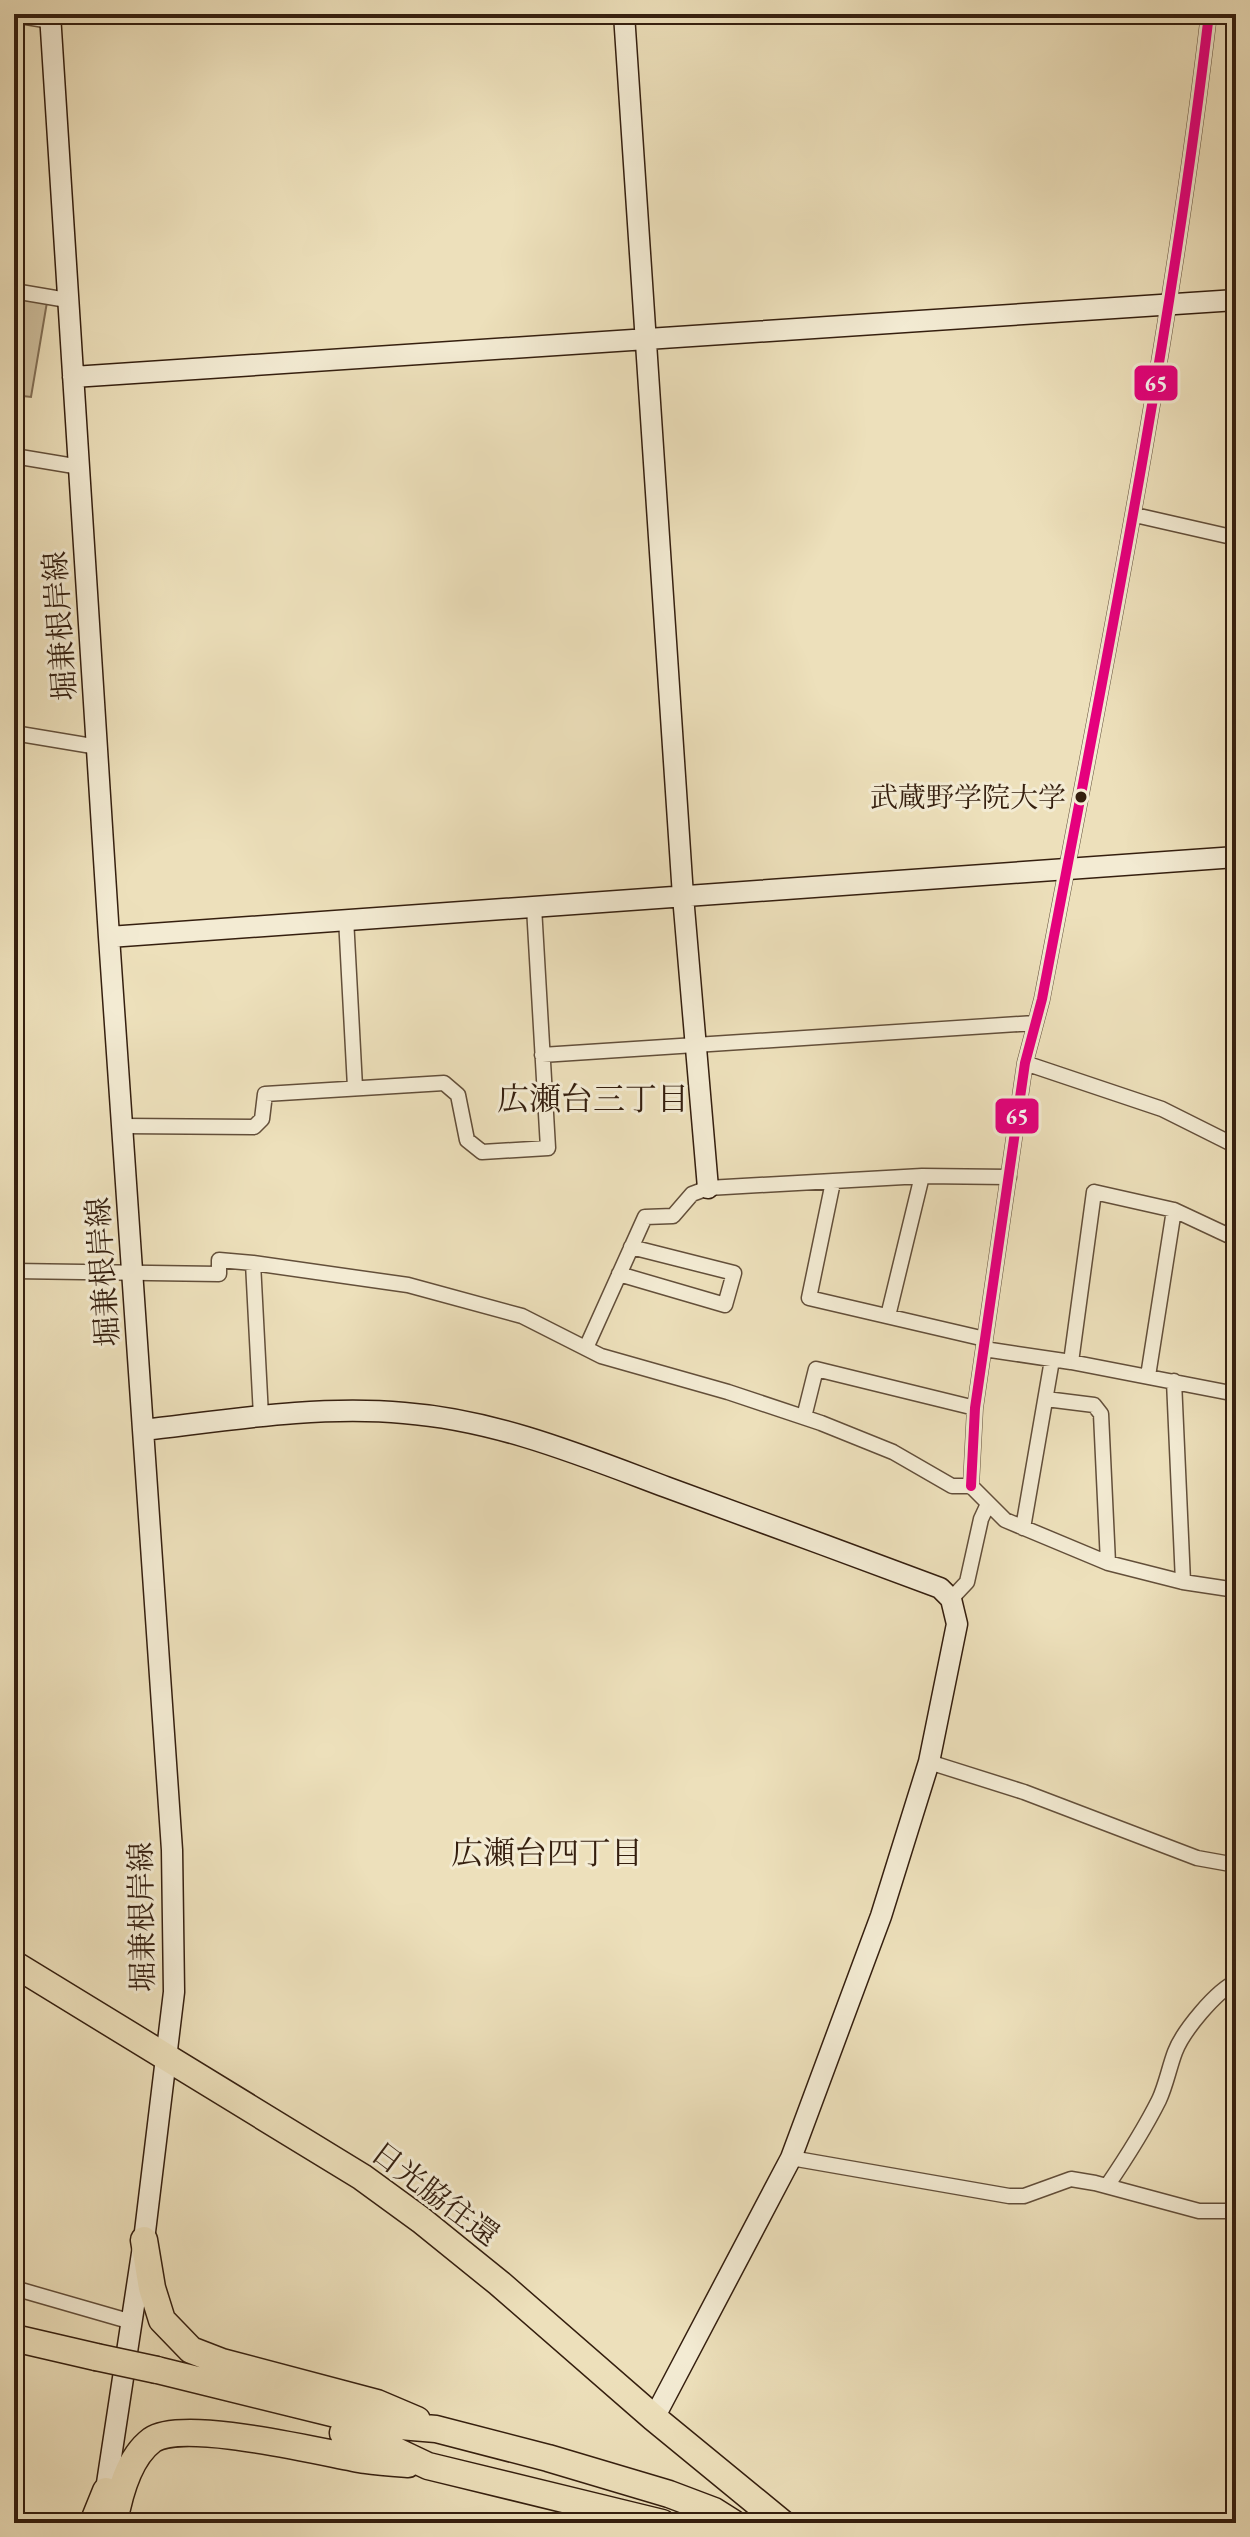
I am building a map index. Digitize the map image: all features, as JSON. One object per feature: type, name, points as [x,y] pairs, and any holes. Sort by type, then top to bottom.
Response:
[{"type":"highway","name":"日光脇往還","points":[[14,1964],[362,2177],[499,2283],[654,2418],[782,2523]]},
{"type":"highway","points":[[144,2240],[152,2288],[162,2320],[191,2350],[222,2362],[377,2403],[436,2429],[669,2494],[714,2511],[733,2523]]},
{"type":"highway","points":[[14,2338],[94,2365],[155,2379],[376,2424],[436,2429]]},
{"type":"highway","points":[[14,2355],[94,2365]]},
{"type":"highway","points":[[155,2379],[371,2439],[428,2466]]},
{"type":"highway","points":[[114,2523],[119,2498],[134,2460],[153,2439],[173,2432],[215,2434],[369,2460],[428,2466],[662,2523]]},
{"type":"highway","points":[[93,2523],[106,2491]]},
{"type":"street","points":[[624,14],[683,896],[708,1188]]},
{"type":"street","points":[[1209,14],[1196,125],[1135,515],[1042,999],[1025,1063],[975,1408],[971,1486],[1005,1520],[1108,1563],[1183,1582],[1236,1590]]},
{"type":"street","points":[[14,15],[50,18]]},
{"type":"street","name":"堀兼根岸線","points":[[50,18],[172,1850],[174,1992],[144,2240],[102,2523]]},
{"type":"street","points":[[14,291],[67,300]]},
{"type":"street","points":[[73,377],[1236,300]]},
{"type":"street","points":[[14,456],[80,467]]},
{"type":"street","points":[[1135,515],[1236,538]]},
{"type":"street","points":[[14,733],[98,747]]},
{"type":"street","points":[[109,937],[1236,857]]},
{"type":"street","points":[[123,1126],[254,1127],[262,1119],[265,1094],[444,1083],[458,1095],[467,1140],[482,1152],[548,1148],[534,907]]},
{"type":"street","points":[[346,918],[355,1087]]},
{"type":"street","points":[[542,1055],[1035,1023]]},
{"type":"street","points":[[1025,1063],[1162,1109],[1236,1146]]},
{"type":"street","points":[[586,1348],[645,1217],[673,1216],[692,1194],[708,1188],[922,1176],[1009,1177]]},
{"type":"street","points":[[888,1316],[922,1176]]},
{"type":"street","points":[[833,1182],[809,1298],[1052,1360],[1236,1394]]},
{"type":"street","points":[[1071,1362],[1094,1192],[1174,1210],[1236,1239]]},
{"type":"street","points":[[1148,1376],[1174,1210]]},
{"type":"street","points":[[619,1274],[725,1305],[734,1273],[631,1247]]},
{"type":"street","points":[[14,1271],[219,1274],[219,1260],[408,1285],[522,1316],[601,1356],[804,1417],[893,1452],[952,1486],[971,1486]]},
{"type":"street","points":[[253,1263],[261,1416]]},
{"type":"street","points":[[1023,1528],[1052,1360]]},
{"type":"street","points":[[804,1417],[816,1369],[975,1408]]},
{"type":"street","points":[[1174,1381],[1183,1582]]},
{"type":"street","points":[[1046,1399],[1094,1405],[1101,1414],[1108,1563]]},
{"type":"street","points":[[144,1430],[261,1416],[359,1411],[405,1413],[452,1420],[542,1441],[940,1588],[951,1599],[957,1624],[929,1762],[881,1916],[791,2158],[654,2418]]},
{"type":"street","points":[[951,1599],[967,1582],[981,1519],[988,1504]]},
{"type":"street","points":[[929,1762],[1024,1792],[1197,1858],[1236,1865]]},
{"type":"street","points":[[1107,2186],[1132,2150],[1160,2097],[1183,2037],[1215,1998],[1236,1982]]},
{"type":"street","points":[[791,2158],[1009,2196],[1024,2196],[1071,2179],[1199,2211],[1236,2211]]},
{"type":"street","points":[[14,2288],[132,2322]]},
{"type":"shaded area","points":[[14,296],[47,302],[31,397],[14,395]]},
{"type":"transit line","name":"65","points":[[971,1486],[975,1408],[1025,1063],[1042,999],[1134,508],[1175,262],[1209,14]]},
{"type":"place","name":"武蔵野学院大学","points":[[1081,797]]},
{"type":"district","name":"広瀬台三丁目","points":[[593,1099]]},
{"type":"district","name":"広瀬台四丁目","points":[[547,1853]]}]
